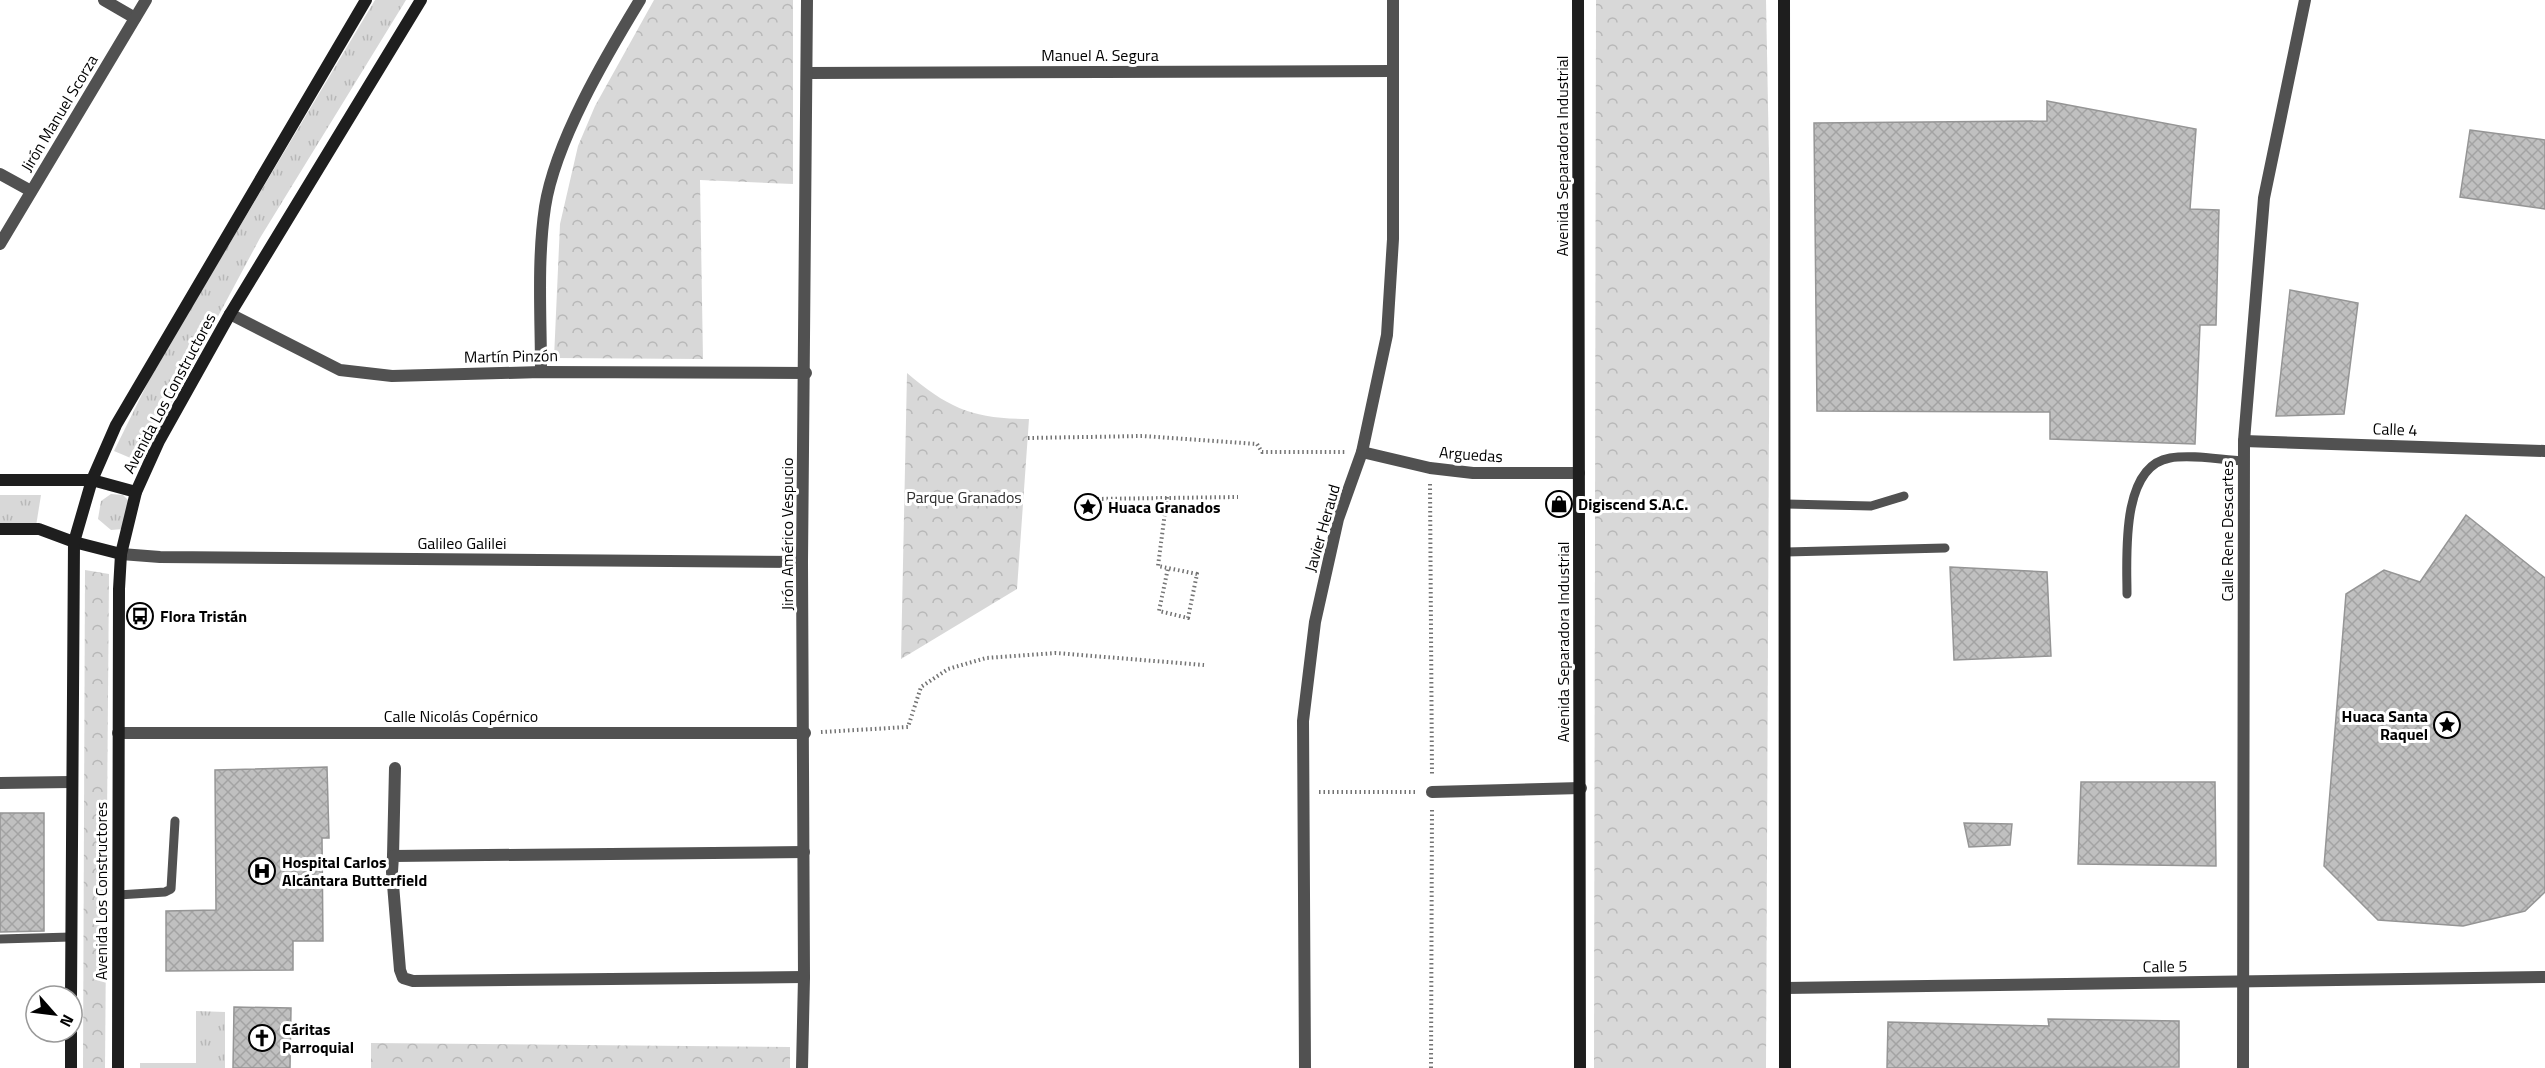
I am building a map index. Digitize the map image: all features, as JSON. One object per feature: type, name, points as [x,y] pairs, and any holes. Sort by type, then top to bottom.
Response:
[{"type":"street","points":[[105,0],[135,18]]},
{"type":"street","name":"Jirón Manuel Scorza","points":[[0,244],[146,0]]},
{"type":"street","name":"Avenida Los Constructores","points":[[71,984],[70,782],[74,542],[92,480],[116,425],[366,0]]},
{"type":"street","name":"Avenida Los Constructores","points":[[118,1068],[118,609],[121,554],[136,492],[159,441],[230,314],[421,0]]},
{"type":"street","points":[[541,372],[541,262],[545,206],[562,150],[604,58],[640,0]]},
{"type":"street","name":"Jirón Américo Vespucio","points":[[802,1068],[805,733],[802,562],[806,373],[807,0]]},
{"type":"street","name":"Javier Heraud","points":[[1305,1068],[1303,721],[1315,621],[1338,519],[1362,452],[1387,335],[1393,239],[1393,0]]},
{"type":"street","name":"Avenida Separadora Industrial","points":[[1578,0],[1580,1068]]},
{"type":"street","points":[[1784,0],[1785,1068]]},
{"type":"street","name":"Calle Rene Descartes","points":[[2243,1068],[2244,441],[2264,198],[2305,0]]},
{"type":"street","name":"Manuel A. Segura","points":[[807,73],[1393,71]]},
{"type":"street","points":[[0,174],[32,190]]},
{"type":"street","name":"Martín Pinzón","points":[[230,314],[340,370],[392,376],[541,372],[806,373]]},
{"type":"street","name":"Calle 4","points":[[2244,441],[2545,451]]},
{"type":"street","name":"Arguedas","points":[[1362,452],[1430,468],[1473,473],[1579,473]]},
{"type":"street","points":[[0,480],[92,480],[136,492]]},
{"type":"street","points":[[0,529],[39,529],[74,542],[121,554]]},
{"type":"street","name":"Galileo Galilei","points":[[121,554],[160,557],[802,562]]},
{"type":"street","name":"Calle Nicolás Copérnico","points":[[118,733],[805,733]]},
{"type":"street","points":[[395,768],[393,856],[400,970],[403,978],[412,981],[804,977]]},
{"type":"street","points":[[0,783],[70,782]]},
{"type":"street","points":[[1432,792],[1581,788]]},
{"type":"street","points":[[393,856],[804,852]]},
{"type":"street","name":"Calle 5","points":[[1785,988],[2545,977]]},
{"type":"street","points":[[71,1044],[71,1068]]},
{"type":"lane","points":[[2127,594],[2127,523],[2133,498],[2154,465],[2170,458],[2244,461]]},
{"type":"lane","points":[[1786,504],[1871,506],[1904,496]]},
{"type":"lane","points":[[1786,552],[1945,548]]},
{"type":"lane","points":[[118,895],[165,892],[171,889],[175,821]]},
{"type":"lane","points":[[0,939],[71,937]]},
{"type":"path","points":[[1028,438],[1143,436],[1257,444],[1262,452],[1362,452]]},
{"type":"path","points":[[1430,468],[1431,1068]]},
{"type":"path","points":[[1167,497],[1158,566],[1168,568],[1197,574],[1188,618],[1159,611],[1168,568]]},
{"type":"path","points":[[1093,499],[1238,497]]},
{"type":"path","points":[[805,733],[908,727],[921,687],[948,669],[986,658],[1056,653],[1204,665]]},
{"type":"path","points":[[1304,792],[1432,792]]},
{"type":"green space","points":[[375,0],[406,0],[260,238],[140,462],[114,451],[154,370]]},
{"type":"green space","points":[[654,0],[793,0],[793,184],[700,180],[703,359],[554,358],[560,224],[578,146],[595,106]]},
{"type":"green space","points":[[1596,0],[1766,0],[1770,212],[1766,1068],[1594,1068]]},
{"type":"green space","name":"Parque Granados","points":[[907,373],[936,395],[963,410],[993,417],[1029,419],[1017,589],[901,659]]},
{"type":"green space","points":[[111,494],[123,495],[132,504],[123,529],[111,530],[98,519],[101,501]]},
{"type":"green space","points":[[0,495],[41,495],[36,526],[0,526]]},
{"type":"green space","points":[[85,570],[109,574],[105,1068],[83,1068]]},
{"type":"green space","points":[[196,1011],[225,1012],[225,1068],[140,1068],[140,1063],[196,1063]]},
{"type":"green space","points":[[371,1043],[790,1047],[790,1068],[371,1068]]},
{"type":"building","points":[[2047,101],[2196,129],[2190,209],[2219,210],[2216,325],[2200,325],[2195,444],[2050,439],[2050,412],[1817,411],[1814,123],[2047,121]]},
{"type":"building","points":[[2470,130],[2545,140],[2545,209],[2460,197]]},
{"type":"building","points":[[2290,290],[2358,303],[2344,414],[2276,416]]},
{"type":"building","points":[[2466,515],[2545,578],[2545,892],[2525,911],[2463,926],[2378,920],[2324,866],[2346,594],[2384,570],[2420,582]]},
{"type":"building","points":[[1950,567],[2047,572],[2051,656],[1954,660]]},
{"type":"building","points":[[327,767],[329,838],[322,838],[323,941],[293,941],[293,970],[166,971],[166,911],[216,910],[215,770]]},
{"type":"building","points":[[2081,782],[2215,782],[2216,866],[2078,864]]},
{"type":"building","points":[[0,813],[44,813],[44,931],[0,932]]},
{"type":"building","points":[[1964,823],[2012,824],[2010,845],[1969,847]]},
{"type":"building","name":"Cáritas Parroquial","points":[[234,1007],[291,1008],[290,1068],[233,1068]]},
{"type":"building","points":[[2048,1019],[2179,1021],[2179,1067],[1887,1068],[1888,1022],[2049,1026]]},
{"type":"place","name":"Digiscend S.A.C.","points":[[1559,504]]},
{"type":"place","name":"Huaca Granados","points":[[1088,507]]},
{"type":"place","name":"Flora Tristán","points":[[140,616]]},
{"type":"place","name":"Huaca Santa Raquel","points":[[2447,725]]},
{"type":"place","name":"Hospital Carlos Alcántara Butterfield","points":[[262,871]]},
{"type":"place","name":"Cáritas Parroquial","points":[[262,1038]]}]
